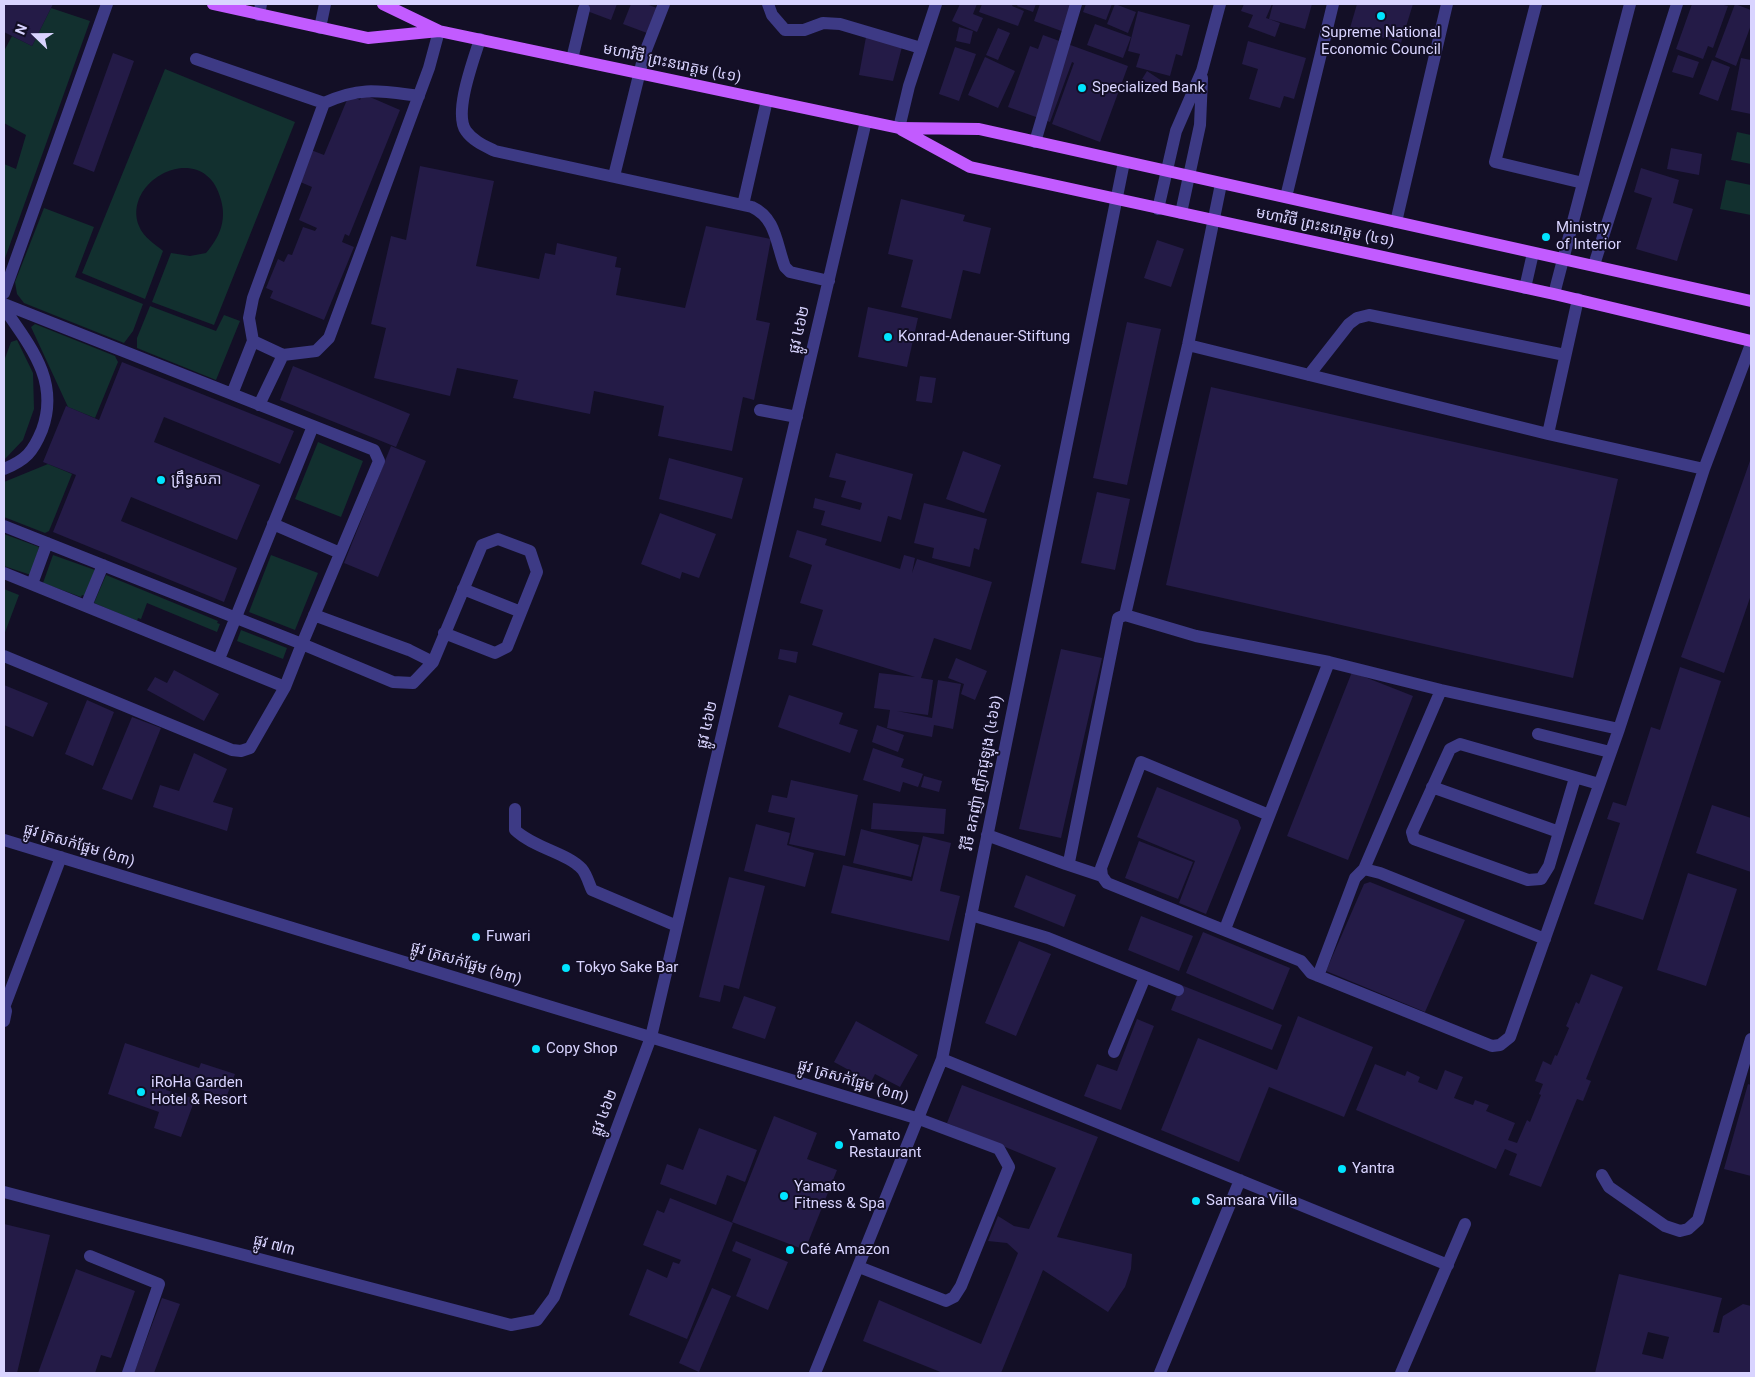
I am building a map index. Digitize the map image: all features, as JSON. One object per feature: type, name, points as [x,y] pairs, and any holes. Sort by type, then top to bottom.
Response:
[{"type":"main road","name":"មហាវិថី ព្រះនរោត្តម (៤១)","points":[[213,4],[260,9],[320,28],[368,38],[439,31]]},
{"type":"main road","name":"មហាវិថី ព្រះនរោត្តម (៤១)","points":[[382,4],[439,31],[899,128],[979,129],[1751,301]]},
{"type":"main road","name":"មហាវិថី ព្រះនរោត្តម (៤១)","points":[[899,128],[970,167],[1554,294],[1751,342]]},
{"type":"street","points":[[4,293],[107,4]]},
{"type":"street","points":[[320,28],[325,4]]},
{"type":"street","points":[[614,176],[639,73],[664,4]]},
{"type":"street","points":[[768,4],[772,16],[785,30],[804,30],[823,23],[840,24],[921,48]]},
{"type":"street","points":[[899,128],[921,48],[936,4]]},
{"type":"street","points":[[1035,142],[1076,4]]},
{"type":"street","points":[[1158,208],[1179,122],[1202,72],[1220,4]]},
{"type":"street","points":[[1286,197],[1333,4]]},
{"type":"street","points":[[1396,222],[1447,4]]},
{"type":"street","points":[[1536,4],[1495,162],[1583,183]]},
{"type":"street","points":[[1554,294],[1630,4]]},
{"type":"street","points":[[1594,265],[1677,4]]},
{"type":"street","points":[[572,59],[584,10]]},
{"type":"street","points":[[253,341],[283,355],[316,351],[329,338],[430,68],[439,31]]},
{"type":"street","points":[[480,39],[461,113],[465,130],[478,142],[495,151],[743,205],[763,212],[770,220],[785,267],[790,272],[829,281]]},
{"type":"street","points":[[196,59],[324,103],[344,94],[367,90],[419,96]]},
{"type":"street","points":[[1181,213],[1200,125],[1202,72]]},
{"type":"street","points":[[743,205],[767,100]]},
{"type":"street","points":[[232,394],[253,341],[249,318],[253,298],[324,103]]},
{"type":"street","name":"ផ្លូវ ៤៦២","points":[[537,1320],[554,1296],[651,1037],[866,121]]},
{"type":"street","name":"វិថី ឧកញ៉ា ញឹកជូឡុង (៤៦៦)","points":[[816,1373],[942,1059],[1124,162]]},
{"type":"street","points":[[1125,615],[1188,345],[1220,184]]},
{"type":"street","points":[[1525,288],[1533,253]]},
{"type":"street","points":[[1548,434],[1578,300]]},
{"type":"street","points":[[4,306],[374,450],[379,461],[285,687],[250,748],[241,751],[232,750],[4,656]]},
{"type":"street","points":[[4,306],[34,353],[49,392],[48,415],[37,443],[22,462],[4,469]]},
{"type":"street","points":[[1309,375],[1349,324],[1357,318],[1369,315],[1565,355]]},
{"type":"street","points":[[1269,815],[1141,762],[1101,868],[1102,876],[1107,883],[1301,961],[1311,973],[1492,1046],[1500,1045],[1510,1038],[1619,729],[1704,469],[1751,342]]},
{"type":"street","points":[[1188,345],[1548,434],[1704,469]]},
{"type":"street","points":[[259,405],[283,355]]},
{"type":"street","points":[[760,410],[797,417]]},
{"type":"street","points":[[219,659],[313,426]]},
{"type":"street","points":[[274,524],[340,553]]},
{"type":"street","points":[[4,526],[393,682],[413,683],[432,662],[444,632],[482,545],[498,539],[530,551],[537,572],[507,647],[494,653],[444,632]]},
{"type":"street","points":[[32,584],[48,543]]},
{"type":"street","points":[[86,606],[103,565]]},
{"type":"street","points":[[4,573],[285,687]]},
{"type":"street","points":[[463,589],[521,612]]},
{"type":"street","points":[[314,615],[409,650],[432,662]]},
{"type":"street","points":[[1066,864],[1071,858],[1118,618],[1125,615],[1196,636],[1329,662],[1441,690],[1619,729]]},
{"type":"street","points":[[1225,929],[1329,662]]},
{"type":"street","points":[[1318,976],[1356,878],[1364,869],[1441,690]]},
{"type":"street","points":[[1538,734],[1610,752]]},
{"type":"street","points":[[1575,778],[1545,874],[1540,879],[1528,880],[1414,839],[1412,832],[1450,749],[1460,744],[1599,784]]},
{"type":"street","points":[[1432,787],[1559,832]]},
{"type":"street","points":[[515,809],[515,830],[525,840],[576,863],[583,870],[592,890],[677,926]]},
{"type":"street","points":[[987,835],[1102,876]]},
{"type":"street","name":"ផ្លូវ ត្រសក់ផ្អែម (៦៣)","points":[[4,840],[919,1119],[999,1149],[1009,1167],[961,1286],[954,1297],[946,1301],[859,1267]]},
{"type":"street","points":[[4,1021],[4,1005],[61,857]]},
{"type":"street","points":[[1364,869],[1380,873],[1545,939]]},
{"type":"street","points":[[971,915],[1048,938],[1178,990]]},
{"type":"street","points":[[1114,1052],[1145,976]]},
{"type":"street","points":[[1602,1175],[1609,1187],[1665,1226],[1680,1231],[1688,1229],[1698,1220],[1748,1067],[1751,1038]]},
{"type":"street","points":[[942,1059],[1448,1265]]},
{"type":"street","points":[[1160,1373],[1240,1180]]},
{"type":"street","name":"ផ្លូវ ៧៣","points":[[4,1192],[511,1324],[537,1320]]},
{"type":"street","points":[[1401,1373],[1465,1224]]},
{"type":"street","points":[[90,1256],[159,1284],[128,1373]]},
{"type":"green space","points":[[51,8],[90,21],[4,261],[4,164],[16,169],[26,135],[4,123],[4,51],[12,36],[32,46]]},
{"type":"green space","points":[[165,69],[295,122],[214,325],[152,302],[171,253],[190,256],[206,253],[221,229],[223,208],[221,200],[212,181],[199,171],[183,168],[167,172],[153,181],[142,193],[137,209],[139,226],[146,237],[163,251],[145,299],[82,273]]},
{"type":"green space","points":[[1737,132],[1751,135],[1751,164],[1731,160]]},
{"type":"green space","points":[[1726,180],[1751,185],[1751,215],[1720,209]]},
{"type":"green space","points":[[44,208],[94,227],[75,277],[143,304],[133,331],[124,343],[24,303],[17,294],[15,282]]},
{"type":"green space","points":[[150,306],[216,331],[224,315],[240,321],[216,380],[137,348],[137,338]]},
{"type":"green space","points":[[35,324],[115,356],[118,362],[95,418],[68,407],[31,327]]},
{"type":"green space","points":[[17,340],[33,373],[34,409],[23,440],[4,460],[4,361],[11,342]]},
{"type":"green space","points":[[318,442],[363,461],[341,517],[295,499]]},
{"type":"green space","points":[[48,464],[72,474],[49,531],[45,533],[4,517],[4,482]]},
{"type":"green space","points":[[4,534],[39,547],[31,575],[4,566]]},
{"type":"green space","points":[[53,555],[95,570],[85,596],[82,595],[81,597],[43,583]]},
{"type":"green space","points":[[271,555],[318,573],[295,630],[249,612]]},
{"type":"green space","points":[[106,575],[218,621],[217,623],[220,624],[217,632],[147,603],[141,619],[138,618],[137,621],[94,603]]},
{"type":"green space","points":[[4,589],[19,595],[4,635]]},
{"type":"green space","points":[[241,630],[287,648],[283,659],[237,641]]},
{"type":"building","points":[[4,4],[53,4],[32,46],[4,32]]},
{"type":"building","points":[[580,4],[617,4],[611,20],[579,8]]},
{"type":"building","points":[[631,4],[646,4],[657,8],[647,33],[623,24]]},
{"type":"building","points":[[960,4],[977,4],[973,14],[983,18],[977,32],[952,21]]},
{"type":"building","points":[[982,4],[1013,4],[1012,6],[1024,11],[1018,26],[979,12]]},
{"type":"building","points":[[1018,4],[1036,4],[1033,12],[1017,6]]},
{"type":"building","points":[[1040,4],[1071,4],[1067,33],[1034,21]]},
{"type":"building","points":[[1086,4],[1112,4],[1106,20],[1083,12]]},
{"type":"building","points":[[1115,4],[1136,12],[1128,33],[1107,24]]},
{"type":"building","points":[[1244,4],[1272,4],[1266,18],[1280,23],[1275,37],[1248,27],[1253,15],[1241,11]]},
{"type":"building","points":[[1273,4],[1312,4],[1305,29],[1269,19]]},
{"type":"building","name":"Supreme National Economic Council","points":[[1357,4],[1413,4],[1401,43],[1350,28]]},
{"type":"building","points":[[1692,4],[1720,4],[1728,6],[1713,48],[1708,46],[1703,59],[1676,49]]},
{"type":"building","points":[[1735,4],[1751,10],[1751,25],[1736,66],[1715,57]]},
{"type":"building","points":[[1138,11],[1190,25],[1182,56],[1176,54],[1170,76],[1136,67],[1140,54],[1128,51]]},
{"type":"building","points":[[1095,24],[1131,37],[1123,58],[1087,45]]},
{"type":"building","points":[[959,27],[973,31],[970,44],[956,41]]},
{"type":"building","points":[[998,28],[1010,33],[998,60],[986,55]]},
{"type":"building","points":[[1043,35],[1128,66],[1100,142],[1052,124],[1074,63],[1072,62],[1050,122],[1008,107],[1030,46],[1038,49]]},
{"type":"building","points":[[866,37],[902,47],[893,81],[859,75]]},
{"type":"building","points":[[1248,41],[1306,58],[1294,99],[1284,96],[1280,108],[1249,99],[1258,69],[1242,64]]},
{"type":"building","points":[[955,47],[976,54],[959,101],[939,94]]},
{"type":"building","points":[[113,53],[134,61],[94,172],[73,164]]},
{"type":"building","points":[[1678,55],[1699,62],[1693,78],[1672,72]]},
{"type":"building","points":[[985,57],[1015,71],[998,108],[968,95]]},
{"type":"building","points":[[1741,58],[1751,60],[1751,114],[1731,110]]},
{"type":"building","points":[[1712,60],[1730,67],[1718,101],[1699,94]]},
{"type":"building","points":[[1147,71],[1162,81],[1154,93],[1139,84]]},
{"type":"building","points":[[363,94],[400,110],[349,236],[345,234],[342,242],[354,247],[324,320],[270,298],[273,291],[266,288],[278,259],[284,262],[288,254],[292,255],[303,227],[315,231],[317,228],[299,220],[312,187],[298,181],[311,150],[324,155],[349,95],[360,100]]},
{"type":"building","points":[[1671,148],[1702,154],[1699,175],[1667,169]]},
{"type":"building","points":[[420,166],[494,181],[476,266],[539,279],[545,253],[555,255],[557,243],[617,257],[615,267],[621,268],[616,295],[685,308],[706,226],[771,239],[756,320],[770,323],[754,400],[743,397],[732,451],[658,436],[664,406],[594,391],[590,414],[513,398],[518,380],[457,368],[450,396],[374,378],[386,328],[371,324],[391,236],[406,240]]},
{"type":"building","points":[[1641,168],[1679,180],[1673,203],[1693,209],[1677,261],[1636,249],[1652,198],[1634,192]]},
{"type":"building","points":[[901,199],[965,215],[963,221],[991,228],[980,274],[963,270],[951,319],[901,307],[913,260],[888,254]]},
{"type":"building","points":[[1157,240],[1184,249],[1171,287],[1144,278]]},
{"type":"building","name":"Konrad-Adenauer-Stiftung","points":[[868,307],[918,318],[907,367],[858,357]]},
{"type":"building","points":[[1127,322],[1161,329],[1127,485],[1093,478]]},
{"type":"building","name":"ព្រឹទ្ធសភា","points":[[122,362],[294,431],[280,464],[164,417],[154,442],[260,485],[237,540],[131,497],[121,521],[237,568],[224,602],[53,532],[76,475],[43,462],[66,406],[99,420]]},
{"type":"building","points":[[293,366],[410,414],[396,447],[280,400]]},
{"type":"building","points":[[920,376],[936,378],[932,403],[916,401]]},
{"type":"building","points":[[1211,387],[1618,479],[1573,678],[1166,585]]},
{"type":"building","points":[[391,446],[426,461],[378,577],[344,563]]},
{"type":"building","points":[[963,451],[1001,465],[984,513],[946,499]]},
{"type":"building","points":[[836,453],[913,474],[901,520],[888,516],[881,542],[821,525],[825,511],[813,508],[815,498],[860,510],[862,503],[841,497],[846,481],[829,477]]},
{"type":"building","points":[[669,458],[743,478],[732,519],[659,499]]},
{"type":"building","points":[[1751,458],[1751,595],[1724,673],[1681,657]]},
{"type":"building","points":[[1097,492],[1130,499],[1115,570],[1081,563]]},
{"type":"building","points":[[924,503],[987,519],[979,550],[974,548],[970,567],[932,558],[934,548],[914,543]]},
{"type":"building","points":[[660,513],[716,534],[699,578],[682,572],[680,579],[641,564]]},
{"type":"building","points":[[797,530],[827,539],[825,545],[900,569],[904,555],[915,558],[912,573],[917,559],[992,582],[971,650],[934,638],[921,678],[933,680],[928,715],[897,711],[932,718],[938,680],[961,684],[953,729],[934,725],[932,737],[887,728],[890,710],[874,708],[879,673],[915,677],[812,645],[823,610],[800,603],[812,565],[789,557]]},
{"type":"building","points":[[780,649],[798,652],[796,663],[778,659]]},
{"type":"building","points":[[1061,649],[1102,658],[1061,838],[1019,829]]},
{"type":"building","points":[[956,658],[987,671],[975,700],[961,694],[964,684],[948,678]]},
{"type":"building","points":[[1680,667],[1721,681],[1643,920],[1594,904],[1620,823],[1607,819],[1613,802],[1626,806],[1651,727],[1660,730]]},
{"type":"building","points":[[174,670],[219,694],[204,721],[147,690],[155,677],[167,683]]},
{"type":"building","points":[[1352,672],[1413,696],[1348,860],[1287,836]]},
{"type":"building","points":[[4,685],[48,703],[33,737],[4,725]]},
{"type":"building","points":[[789,695],[843,713],[839,724],[858,730],[850,753],[778,727]]},
{"type":"building","points":[[87,700],[114,712],[93,766],[65,754]]},
{"type":"building","points":[[132,717],[161,728],[132,800],[102,789]]},
{"type":"building","points":[[877,725],[904,735],[898,752],[872,742]]},
{"type":"building","points":[[873,748],[904,759],[901,767],[923,774],[918,787],[903,782],[900,792],[863,780]]},
{"type":"building","points":[[194,753],[227,769],[213,802],[233,808],[227,831],[153,807],[160,785],[179,791]]},
{"type":"building","points":[[924,776],[942,781],[939,792],[921,787]]},
{"type":"building","points":[[791,780],[858,795],[845,856],[789,844],[795,818],[768,812],[772,795],[787,798]]},
{"type":"building","points":[[1157,787],[1238,820],[1241,828],[1206,914],[1179,903],[1195,861],[1137,837]]},
{"type":"building","points":[[873,803],[946,809],[944,834],[871,829]]},
{"type":"building","points":[[1712,805],[1751,818],[1751,872],[1696,853]]},
{"type":"building","points":[[756,824],[790,833],[787,845],[814,853],[805,887],[744,871]]},
{"type":"building","points":[[861,829],[919,845],[911,877],[853,863]]},
{"type":"building","points":[[923,836],[951,843],[940,891],[960,896],[949,941],[831,913],[843,865],[912,881]]},
{"type":"building","points":[[1139,841],[1193,862],[1178,899],[1125,878]]},
{"type":"building","points":[[1688,873],[1737,889],[1706,986],[1657,970]]},
{"type":"building","points":[[1026,875],[1076,895],[1064,927],[1014,907]]},
{"type":"building","points":[[729,877],[765,886],[739,989],[724,985],[720,1002],[699,997]]},
{"type":"building","points":[[1370,882],[1465,920],[1425,1012],[1326,971],[1364,884]]},
{"type":"building","points":[[1141,916],[1193,936],[1179,971],[1128,950]]},
{"type":"building","points":[[1203,932],[1290,968],[1273,1010],[1186,973]]},
{"type":"building","points":[[1019,941],[1051,954],[1016,1036],[985,1023]]},
{"type":"building","points":[[1591,974],[1623,987],[1586,1079],[1591,1081],[1583,1101],[1577,1099],[1541,1187],[1509,1175],[1517,1154],[1505,1149],[1496,1169],[1356,1110],[1375,1064],[1405,1076],[1407,1071],[1420,1077],[1418,1082],[1437,1090],[1445,1070],[1463,1077],[1454,1098],[1473,1105],[1475,1100],[1489,1105],[1486,1111],[1515,1123],[1508,1140],[1517,1143],[1527,1120],[1530,1122],[1541,1095],[1539,1094],[1543,1084],[1535,1081],[1543,1061],[1551,1065],[1555,1055],[1557,1056],[1569,1028],[1566,1026],[1576,1002],[1579,1004]]},
{"type":"building","points":[[1181,985],[1282,1025],[1272,1050],[1171,1010]]},
{"type":"building","points":[[744,996],[776,1007],[765,1039],[732,1028]]},
{"type":"building","points":[[1298,1016],[1373,1047],[1344,1117],[1269,1087],[1239,1162],[1161,1130],[1198,1038],[1277,1070]]},
{"type":"building","points":[[1137,1019],[1154,1026],[1121,1110],[1084,1096],[1097,1064],[1117,1071]]},
{"type":"building","points":[[856,1021],[918,1055],[900,1087],[875,1074],[871,1082],[834,1062]]},
{"type":"building","name":"iRoHa Garden Hotel & Resort","points":[[125,1043],[199,1068],[201,1063],[235,1074],[226,1098],[200,1089],[202,1085],[172,1074],[166,1090],[195,1099],[181,1137],[154,1128],[159,1112],[108,1094]]},
{"type":"building","points":[[1748,1084],[1751,1085],[1751,1176],[1724,1169]]},
{"type":"building","points":[[962,1085],[1098,1137],[1057,1237],[1132,1254],[1131,1269],[1125,1287],[1108,1312],[1043,1270],[1001,1373],[943,1373],[863,1341],[879,1300],[981,1344],[1018,1253],[1007,1243],[988,1241],[998,1216],[1014,1226],[1029,1229],[1056,1168],[947,1123]]},
{"type":"building","name":"Yamato Fitness & Spa","points":[[774,1116],[817,1133],[807,1159],[837,1170],[805,1250],[732,1222]]},
{"type":"building","points":[[699,1128],[757,1150],[745,1182],[727,1175],[716,1205],[660,1184],[667,1164],[683,1170]]},
{"type":"building","points":[[670,1198],[733,1223],[687,1339],[629,1315],[647,1269],[667,1278],[673,1262],[679,1264],[681,1260],[643,1245],[657,1210],[664,1213]]},
{"type":"building","points":[[4,1224],[50,1235],[17,1373],[4,1373]]},
{"type":"building","points":[[736,1241],[788,1262],[768,1310],[736,1296],[751,1259],[732,1251]]},
{"type":"building","points":[[76,1269],[135,1291],[111,1358],[101,1355],[95,1373],[38,1373]]},
{"type":"building","points":[[1619,1274],[1722,1298],[1713,1332],[1719,1333],[1723,1316],[1743,1304],[1751,1306],[1751,1373],[1595,1373]],"holes":[[[1648,1332],[1669,1337],[1663,1359],[1642,1354]]]},
{"type":"building","points":[[712,1288],[731,1296],[699,1372],[679,1363]]},
{"type":"building","points":[[162,1298],[180,1304],[154,1373],[134,1373]]},
{"type":"place","name":"Supreme National Economic Council","points":[[1381,16]]},
{"type":"place","name":"Specialized Bank","points":[[1082,88]]},
{"type":"place","name":"Ministry of Interior","points":[[1546,237]]},
{"type":"place","name":"Konrad-Adenauer-Stiftung","points":[[888,337]]},
{"type":"place","name":"ព្រឹទ្ធសភា","points":[[161,480]]},
{"type":"place","name":"Fuwari","points":[[476,937]]},
{"type":"place","name":"Tokyo Sake Bar","points":[[566,968]]},
{"type":"place","name":"Copy Shop","points":[[536,1049]]},
{"type":"place","name":"iRoHa Garden Hotel & Resort","points":[[141,1092]]},
{"type":"place","name":"Yamato Restaurant","points":[[839,1145]]},
{"type":"place","name":"Yantra","points":[[1342,1169]]},
{"type":"place","name":"Yamato Fitness & Spa","points":[[784,1196]]},
{"type":"place","name":"Samsara Villa","points":[[1196,1201]]},
{"type":"place","name":"Café Amazon","points":[[790,1250]]}]
